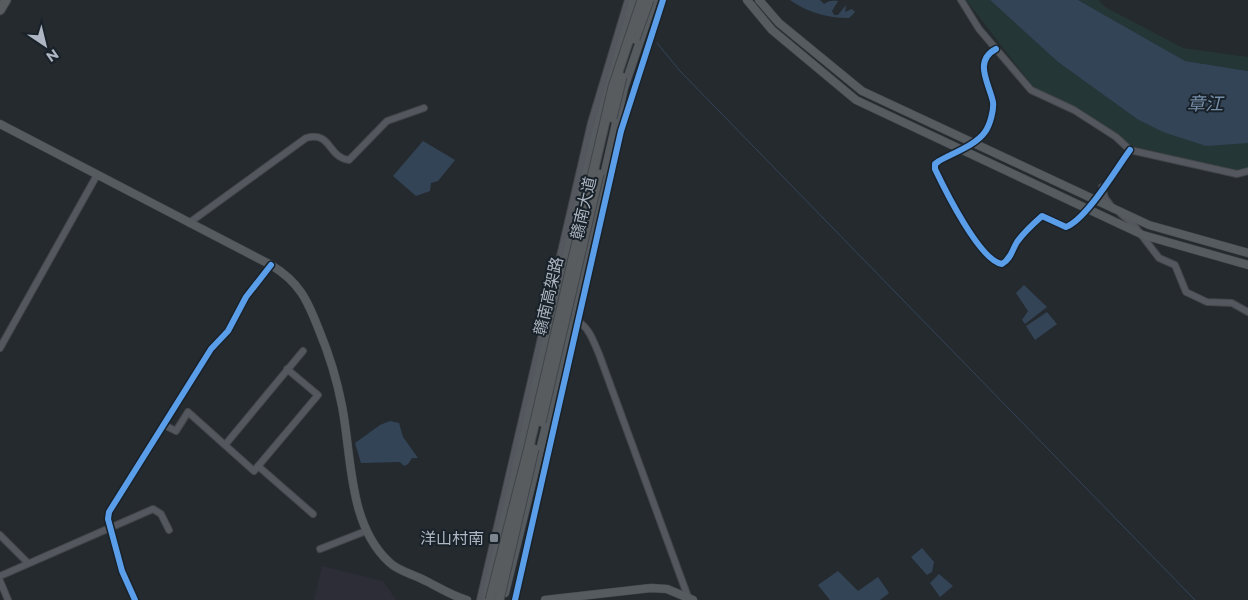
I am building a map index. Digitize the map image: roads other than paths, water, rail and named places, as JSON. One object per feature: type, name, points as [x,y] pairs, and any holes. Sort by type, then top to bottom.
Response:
[{"type":"highway","points":[[0,10],[6,0]]},
{"type":"highway","name":"赣南高架路","points":[[490,600],[529,447],[613,86],[642,0]]},
{"type":"highway","name":"赣南高架路","points":[[499,600],[619,87],[649,0]]},
{"type":"main road","name":"赣南大道","points":[[486,600],[597,127],[634,0]]},
{"type":"main road","name":"赣南大道","points":[[503,600],[563,356],[624,88],[654,0]]},
{"type":"main road","points":[[747,0],[772,30],[856,100],[1142,234],[1248,265]]},
{"type":"main road","points":[[759,0],[779,23],[862,91],[1149,224],[1248,253]]},
{"type":"main road","points":[[0,124],[270,265],[294,281],[304,296],[324,341],[342,406],[349,464],[366,531],[390,564],[454,596],[467,600]]},
{"type":"main road","points":[[544,352],[563,356]]},
{"type":"main road","points":[[532,405],[550,409]]},
{"type":"main road","points":[[545,600],[651,588],[667,589],[690,598]]},
{"type":"street","points":[[480,600],[591,123],[628,0]]},
{"type":"street","points":[[515,600],[622,132],[663,0]]},
{"type":"street","points":[[961,0],[996,50],[1031,90],[1074,110],[1116,137],[1130,150],[1236,174],[1248,171]]},
{"type":"street","points":[[996,50],[986,58],[983,68],[993,108],[984,133],[939,161],[935,164],[935,169],[975,243],[997,264],[1008,261],[1016,244],[1026,231],[1042,216],[1066,227],[1074,224],[1088,209],[1130,150]]},
{"type":"street","points":[[189,223],[306,138],[316,135],[322,138],[336,155],[348,160],[387,121],[424,108]]},
{"type":"street","points":[[0,348],[98,176]]},
{"type":"street","points":[[1102,188],[1105,198],[1142,234],[1159,258],[1175,265],[1186,292],[1208,302],[1232,304],[1248,312]]},
{"type":"street","points":[[135,600],[122,571],[108,519],[109,512],[211,349],[228,331],[246,297],[270,265]]},
{"type":"street","points":[[579,322],[592,337],[599,354],[690,598]]},
{"type":"street","points":[[225,445],[303,351]]},
{"type":"street","points":[[164,425],[176,431],[188,412],[254,471],[318,395],[287,369]]},
{"type":"street","points":[[258,466],[313,514]]},
{"type":"street","points":[[0,576],[152,509],[161,514],[169,530]]},
{"type":"street","points":[[320,549],[366,531]]},
{"type":"street","points":[[0,535],[28,563]]},
{"type":"street","points":[[0,581],[8,600]]},
{"type":"water","points":[[790,0],[820,0],[824,4],[830,1],[838,1],[832,11],[834,15],[838,15],[846,5],[845,12],[852,9],[855,12],[849,18],[833,17],[810,11]]},
{"type":"water","name":"章江","points":[[990,0],[1078,0],[1185,61],[1248,71],[1248,143],[1206,146],[1163,132],[1137,119],[1058,62]]},
{"type":"water","points":[[423,141],[455,160],[438,181],[431,183],[430,191],[416,196],[393,176]]},
{"type":"water","points":[[1024,285],[1047,307],[1025,324],[1022,320],[1028,311],[1016,293]]},
{"type":"water","points":[[1047,312],[1057,324],[1035,340],[1026,326]]},
{"type":"water","points":[[390,421],[399,423],[403,437],[418,458],[412,458],[404,466],[400,462],[361,463],[355,443],[380,425]]},
{"type":"water","points":[[922,548],[934,562],[932,572],[927,575],[911,557]]},
{"type":"water","points":[[838,571],[858,591],[878,577],[889,593],[880,600],[830,600],[818,585]]},
{"type":"water","points":[[939,574],[953,586],[940,597],[930,583]]},
{"type":"waterway","points":[[657,43],[680,71],[1195,600]]},
{"type":"place","name":"洋山村南","points":[[494,538]]}]
